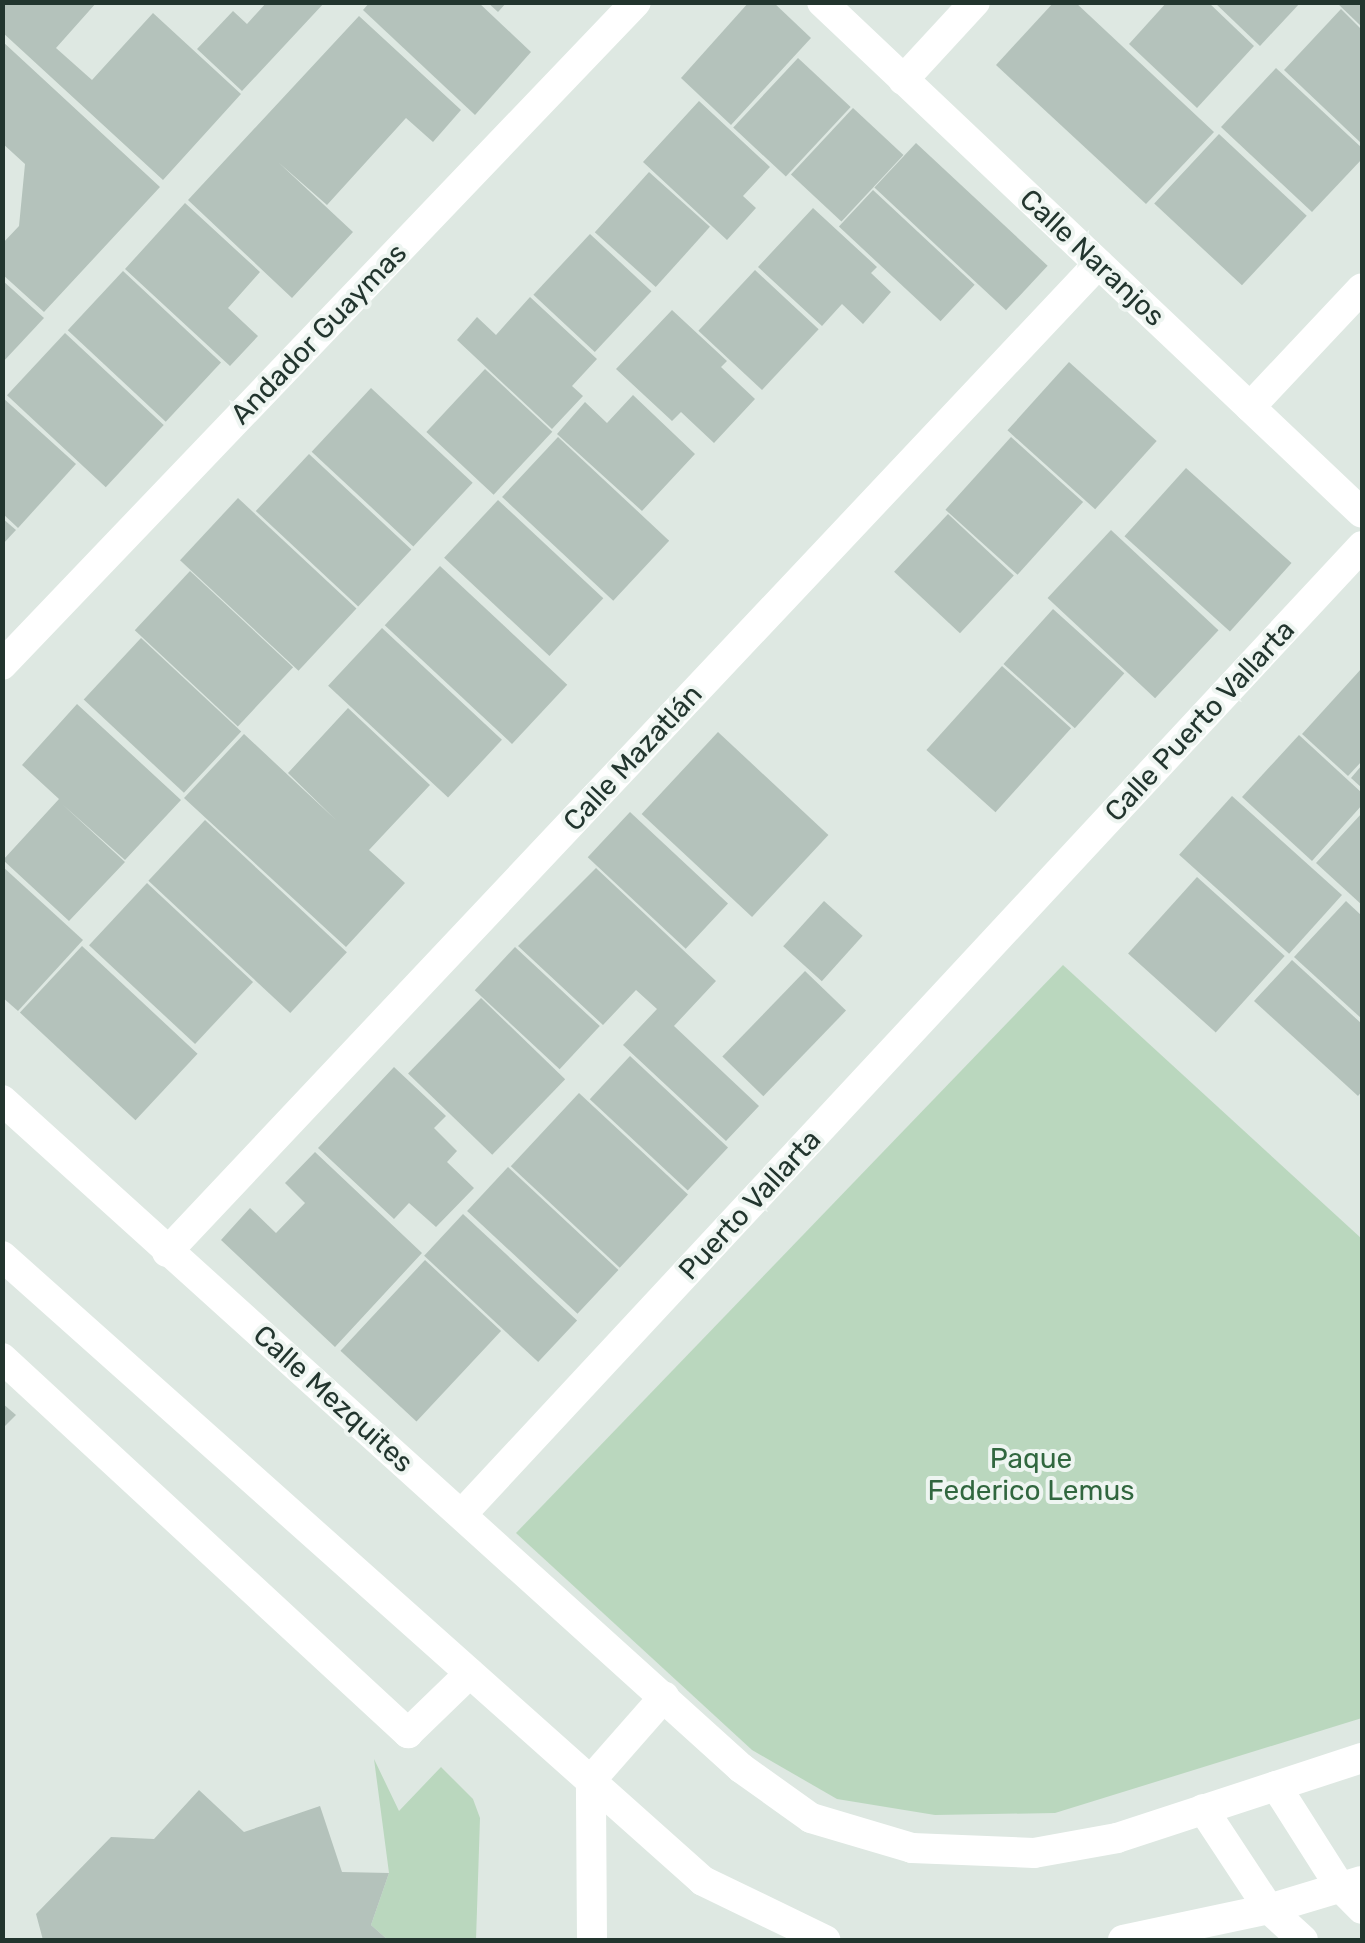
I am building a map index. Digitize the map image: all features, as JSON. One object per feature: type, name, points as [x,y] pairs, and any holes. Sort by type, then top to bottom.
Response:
[{"type":"street","name":"Andador Guaymas","points":[[2,665],[636,2]]},
{"type":"street","name":"Calle Naranjos","points":[[822,2],[1362,513]]},
{"type":"street","points":[[904,80],[975,2]]},
{"type":"street","name":"Calle Mazatlán","points":[[168,1252],[1098,264]]},
{"type":"street","points":[[1250,407],[1362,288]]},
{"type":"street","name":"Calle Puerto Vallarta","points":[[1038,896],[1362,546]]},
{"type":"street","name":"Puerto Vallarta","points":[[462,1514],[1038,896]]},
{"type":"street","name":"Calle Mezquites","points":[[2,1100],[742,1768],[811,1818],[912,1848],[1034,1853],[1118,1838],[1362,1758]]},
{"type":"street","points":[[2,1256],[703,1881],[825,1940]]},
{"type":"street","points":[[2,1358],[408,1733],[470,1673]]},
{"type":"street","points":[[592,1940],[591,1780],[664,1697]]},
{"type":"street","points":[[1276,1786],[1351,1884],[1362,1908]]},
{"type":"street","points":[[1202,1809],[1269,1908],[1303,1940]]},
{"type":"street","points":[[1123,1940],[1269,1908],[1351,1884]]},
{"type":"green space","name":"Paque Federico Lemus","points":[[1063,965],[1362,1239],[1362,1718],[1055,1813],[935,1815],[837,1799],[752,1750],[516,1533]]},
{"type":"green space","points":[[374,1759],[399,1811],[441,1767],[473,1799],[480,1818],[476,1940],[388,1940],[371,1925],[389,1873]]},
{"type":"building","points":[[2,2],[97,2],[56,48],[92,80],[153,13],[241,94],[163,180],[2,32]]},
{"type":"building","points":[[267,2],[325,2],[242,91],[197,49],[233,11],[247,24]]},
{"type":"building","points":[[370,2],[478,2],[531,52],[475,115],[363,10]]},
{"type":"building","points":[[487,2],[507,2],[498,12]]},
{"type":"building","points":[[749,2],[773,2],[811,38],[731,125],[681,78]]},
{"type":"building","points":[[1054,2],[1075,2],[1214,132],[1146,204],[996,65]]},
{"type":"building","points":[[1167,2],[1208,2],[1254,46],[1197,108],[1129,44]]},
{"type":"building","points":[[1214,2],[1301,2],[1260,46]]},
{"type":"building","points":[[1336,2],[1362,2],[1362,27]]},
{"type":"building","points":[[1341,9],[1362,30],[1362,144],[1284,70]]},
{"type":"building","points":[[359,16],[461,110],[433,142],[406,118],[327,205],[278,162],[353,232],[292,298],[188,200]]},
{"type":"building","points":[[2,41],[160,187],[44,312],[2,274],[2,244],[19,226],[25,164],[2,143]]},
{"type":"building","points":[[798,58],[851,107],[786,177],[733,127]]},
{"type":"building","points":[[1276,68],[1362,148],[1362,159],[1312,212],[1221,127]]},
{"type":"building","points":[[699,101],[770,167],[743,196],[756,208],[727,240],[643,162]]},
{"type":"building","points":[[853,108],[903,155],[841,222],[791,175]]},
{"type":"building","points":[[1219,134],[1307,216],[1242,285],[1154,203]]},
{"type":"building","points":[[916,143],[1048,266],[1006,310],[874,188]]},
{"type":"building","points":[[649,172],[710,227],[656,287],[595,232]]},
{"type":"building","points":[[873,190],[975,285],[941,321],[839,227]]},
{"type":"building","points":[[185,203],[260,272],[228,308],[258,336],[230,366],[125,269]]},
{"type":"building","points":[[813,208],[877,267],[871,273],[891,292],[863,324],[842,304],[822,326],[758,267]]},
{"type":"building","points":[[590,234],[651,291],[595,352],[533,295]]},
{"type":"building","points":[[755,270],[819,329],[762,390],[698,331]]},
{"type":"building","points":[[123,271],[221,362],[166,422],[68,330]]},
{"type":"building","points":[[2,280],[44,318],[2,363]]},
{"type":"building","points":[[530,297],[597,359],[572,386],[583,396],[552,429],[457,340],[477,317],[496,335]]},
{"type":"building","points":[[672,310],[727,361],[721,367],[755,399],[714,443],[681,412],[672,421],[616,369]]},
{"type":"building","points":[[65,333],[164,425],[106,487],[7,395]]},
{"type":"building","points":[[1069,362],[1157,441],[1095,509],[1007,430]]},
{"type":"building","points":[[485,369],[552,432],[494,495],[426,432]]},
{"type":"building","points":[[371,388],[473,483],[413,546],[312,452]]},
{"type":"building","points":[[633,395],[695,454],[642,511],[557,434],[585,402],[607,423]]},
{"type":"building","points":[[2,397],[76,464],[18,528],[2,513]]},
{"type":"building","points":[[558,437],[669,541],[613,601],[502,497]]},
{"type":"building","points":[[1011,437],[1083,502],[1018,575],[945,510]]},
{"type":"building","points":[[309,454],[411,549],[358,607],[256,511]]},
{"type":"building","points":[[1186,468],[1292,563],[1230,631],[1124,536]]},
{"type":"building","points":[[238,498],[356,608],[299,671],[180,560]]},
{"type":"building","points":[[498,500],[603,598],[549,656],[444,558]]},
{"type":"building","points":[[948,514],[1014,575],[960,633],[894,572]]},
{"type":"building","points":[[2,518],[16,530],[2,545]]},
{"type":"building","points":[[1111,530],[1219,630],[1155,698],[1048,598]]},
{"type":"building","points":[[440,566],[567,685],[512,744],[385,625]]},
{"type":"building","points":[[190,571],[293,667],[238,726],[135,630]]},
{"type":"building","points":[[1053,609],[1124,673],[1075,728],[1003,664]]},
{"type":"building","points":[[382,628],[502,740],[448,798],[328,686]]},
{"type":"building","points":[[141,638],[241,731],[184,793],[84,699]]},
{"type":"building","points":[[1002,666],[1071,728],[996,812],[926,750]]},
{"type":"building","points":[[1362,668],[1362,761],[1348,776],[1302,734]]},
{"type":"building","points":[[77,704],[181,800],[125,860],[62,804],[125,862],[69,921],[3,860],[59,799],[22,765]]},
{"type":"building","points":[[348,708],[430,785],[369,850],[405,883],[346,947],[184,798],[244,734],[336,820],[288,773]]},
{"type":"building","points":[[718,732],[828,835],[752,917],[642,814]]},
{"type":"building","points":[[1299,735],[1362,793],[1362,805],[1312,861],[1242,797]]},
{"type":"building","points":[[1362,765],[1362,788],[1351,778]]},
{"type":"building","points":[[1232,796],[1342,895],[1289,954],[1179,855]]},
{"type":"building","points":[[630,812],[728,903],[686,949],[588,857]]},
{"type":"building","points":[[1362,813],[1362,905],[1316,863]]},
{"type":"building","points":[[205,820],[347,952],[290,1013],[148,881]]},
{"type":"building","points":[[2,866],[83,940],[18,1011],[2,997]]},
{"type":"building","points":[[596,868],[716,981],[674,1026],[759,1106],[726,1141],[623,1045],[657,1009],[636,990],[603,1025],[518,946]]},
{"type":"building","points":[[1197,877],[1285,956],[1216,1033],[1128,954]]},
{"type":"building","points":[[147,883],[253,982],[195,1044],[89,945]]},
{"type":"building","points":[[824,901],[863,936],[822,981],[783,946]]},
{"type":"building","points":[[1346,901],[1362,916],[1362,1019],[1294,957]]},
{"type":"building","points":[[82,946],[198,1054],[135,1120],[20,1013]]},
{"type":"building","points":[[515,947],[600,1026],[560,1069],[475,990]]},
{"type":"building","points":[[1292,960],[1362,1024],[1362,1091],[1358,1096],[1254,1001]]},
{"type":"building","points":[[805,971],[846,1011],[763,1096],[722,1057]]},
{"type":"building","points":[[481,998],[565,1079],[492,1155],[408,1074]]},
{"type":"building","points":[[630,1056],[728,1147],[688,1191],[590,1099]]},
{"type":"building","points":[[394,1067],[446,1116],[434,1128],[457,1151],[447,1162],[474,1188],[436,1227],[409,1203],[394,1219],[318,1148]]},
{"type":"building","points":[[579,1093],[688,1195],[620,1268],[511,1166]]},
{"type":"building","points":[[315,1152],[422,1253],[335,1347],[221,1240],[250,1208],[276,1233],[305,1203],[285,1183]]},
{"type":"building","points":[[508,1167],[618,1270],[578,1314],[467,1211]]},
{"type":"building","points":[[463,1214],[577,1320],[538,1362],[424,1256]]},
{"type":"building","points":[[425,1260],[501,1331],[416,1422],[340,1351]]},
{"type":"building","points":[[2,1403],[16,1415],[2,1429]]},
{"type":"building","points":[[199,1790],[244,1832],[320,1806],[342,1872],[389,1873],[371,1925],[388,1940],[43,1940],[36,1914],[111,1837],[154,1839]]}]
